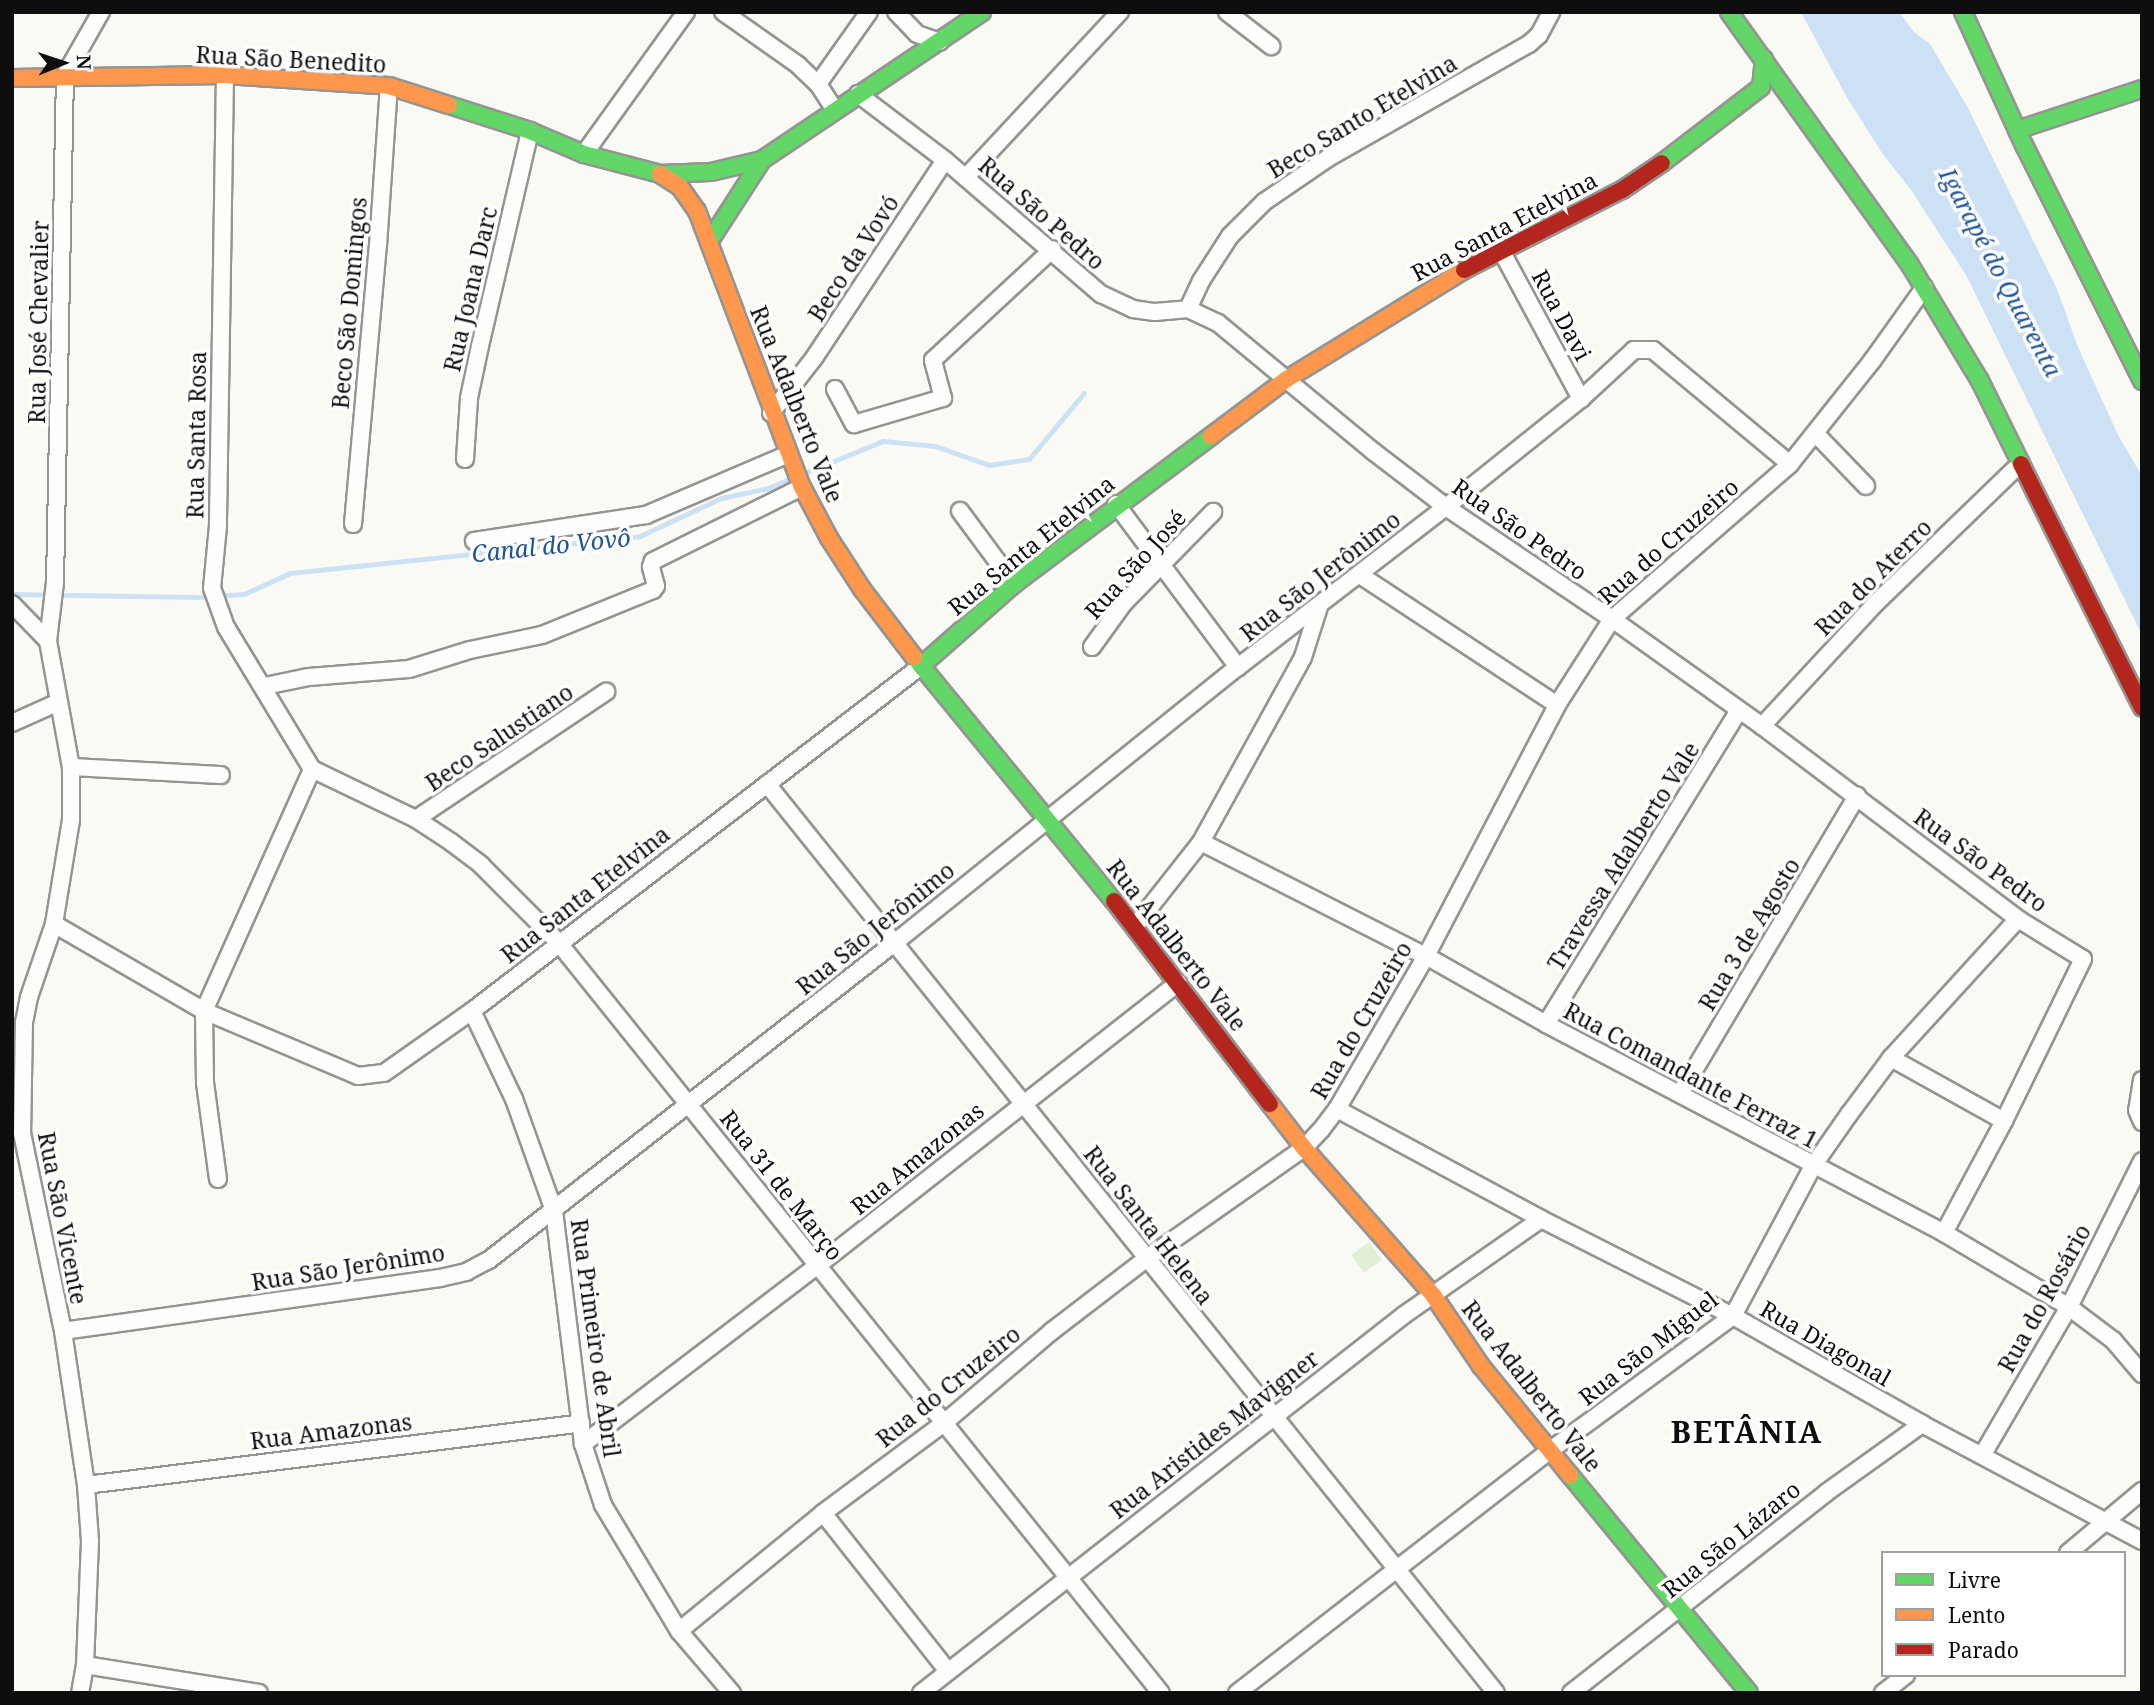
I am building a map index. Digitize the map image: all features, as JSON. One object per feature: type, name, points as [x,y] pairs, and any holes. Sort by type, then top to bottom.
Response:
[{"type":"street","name":"Rua José Chevalier","points":[[48,641],[54,585],[65,75],[101,12]]},
{"type":"street","points":[[584,154],[686,12]]},
{"type":"street","points":[[723,12],[798,65],[818,84],[834,109]]},
{"type":"street","points":[[818,84],[869,12]]},
{"type":"street","points":[[896,12],[917,34],[940,42]]},
{"type":"street","name":"Rua São Benedito","points":[[709,242],[762,160],[834,109],[982,12]]},
{"type":"street","points":[[966,177],[1120,12]]},
{"type":"street","points":[[1227,12],[1271,46]]},
{"type":"street","name":"Beco Santo Etelvina","points":[[1188,309],[1200,281],[1230,236],[1264,202],[1328,158],[1529,44],[1539,35],[1551,12]]},
{"type":"street","points":[[1729,12],[1924,288],[1980,381],[2142,708]]},
{"type":"street","points":[[1963,12],[2017,130],[2142,381]]},
{"type":"street","name":"Rua Santa Etelvina","points":[[204,1011],[358,1076],[384,1073],[472,1011],[558,942],[921,666],[1014,584],[1116,504],[1287,379],[1448,278],[1622,190],[1741,105],[1761,87],[1763,59]]},
{"type":"street","name":"Rua São Benedito","points":[[12,78],[65,75],[225,75],[389,86],[530,131],[584,154],[660,174],[711,172],[762,160]]},
{"type":"street","name":"Rua Santa Rosa","points":[[225,75],[215,595],[226,627],[265,686],[312,769]]},
{"type":"street","name":"Beco São Domingos","points":[[353,524],[378,246],[389,86]]},
{"type":"street","points":[[2017,130],[2142,89]]},
{"type":"street","name":"Rua São Pedro","points":[[858,94],[966,177],[1101,294],[1133,309],[1155,312],[1188,309],[1218,323],[1374,453],[1446,507],[1612,619],[1738,712],[1762,726],[2018,919],[2083,958],[2004,1121],[1944,1233]]},
{"type":"street","name":"Rua Joana Darc","points":[[465,459],[474,372],[530,131]]},
{"type":"street","name":"Beco da Vovó","points":[[771,413],[814,358],[945,160]]},
{"type":"street","name":"Rua Adalberto Vale","points":[[660,174],[680,187],[690,198],[703,222],[771,413],[798,479],[829,538],[862,589],[921,666],[1136,926],[1304,1148],[1433,1295],[1481,1366],[1552,1449],[1679,1611],[1749,1693]]},
{"type":"street","points":[[835,389],[854,424],[943,398],[933,360],[1052,249]]},
{"type":"street","name":"Rua Davi","points":[[1502,252],[1581,399]]},
{"type":"street","name":"Rua do Cruzeiro","points":[[679,1631],[823,1513],[944,1423],[1016,1360],[1146,1259],[1304,1148],[1337,1110],[1426,956],[1557,705],[1612,619],[1790,464],[1816,434],[1924,288]]},
{"type":"street","name":"Rua São Jerônimo","points":[[63,1331],[440,1278],[466,1272],[489,1260],[892,944],[1238,667],[1446,507],[1581,399],[1634,350],[1653,350],[1790,464]]},
{"type":"street","points":[[1816,434],[1866,486]]},
{"type":"street","points":[[474,541],[646,515],[788,454]]},
{"type":"street","name":"Rua do Aterro","points":[[1762,726],[1876,603],[2020,464]]},
{"type":"street","points":[[265,686],[309,677],[408,669],[470,650],[542,635],[653,590],[656,586],[651,567],[653,561],[798,479]]},
{"type":"street","points":[[1116,504],[1238,667]]},
{"type":"street","points":[[960,510],[1014,584]]},
{"type":"street","name":"Rua São José","points":[[1093,647],[1123,604],[1213,512]]},
{"type":"street","points":[[1360,575],[1557,705]]},
{"type":"street","points":[[12,604],[48,641]]},
{"type":"street","points":[[1136,926],[1201,842],[1303,657],[1319,607]]},
{"type":"street","name":"Rua São Vicente","points":[[48,641],[71,767],[71,820],[54,924],[20,997],[24,1022],[17,1135],[63,1331],[86,1485],[90,1541],[85,1664],[80,1693]]},
{"type":"street","name":"Beco Salustiano","points":[[416,819],[606,692]]},
{"type":"street","points":[[12,723],[60,702]]},
{"type":"street","name":"Travessa Adalberto Vale","points":[[1546,1024],[1738,712]]},
{"type":"street","points":[[71,767],[221,775]]},
{"type":"street","points":[[218,1179],[205,1083],[204,1011],[312,769]]},
{"type":"street","name":"Rua 31 de Março","points":[[312,769],[416,819],[481,865],[558,942],[690,1103],[817,1266],[1161,1693]]},
{"type":"street","name":"Rua Santa Helena","points":[[767,784],[892,944],[1023,1102],[1273,1417],[1398,1567],[1496,1693]]},
{"type":"street","name":"Rua 3 de Agosto","points":[[1680,1094],[1857,796]]},
{"type":"street","name":"Rua Comandante Ferraz 1","points":[[1201,842],[1426,956],[1546,1024],[1944,1233],[2068,1307],[2113,1340],[2142,1374]]},
{"type":"street","name":"Rua São Miguel","points":[[1237,1693],[1552,1449],[1733,1316],[1812,1166],[1891,1058],[2018,919]]},
{"type":"street","points":[[54,924],[204,1011]]},
{"type":"street","name":"Rua Amazonas","points":[[583,1444],[817,1266],[1178,983]]},
{"type":"street","name":"Rua Primeiro de Abril","points":[[472,1011],[514,1099],[554,1211],[583,1444],[603,1505],[679,1631],[729,1692]]},
{"type":"street","points":[[1891,1058],[2004,1121]]},
{"type":"street","points":[[2142,1080],[2137,1110],[2142,1122]]},
{"type":"street","name":"Rua Diagonal","points":[[1337,1110],[1541,1219],[1733,1316],[1922,1424],[1983,1454],[2142,1541]]},
{"type":"street","name":"Rua do Rosário","points":[[1983,1454],[2068,1307],[2142,1161]]},
{"type":"street","name":"Rua Aristides Mavigner","points":[[920,1693],[1273,1417],[1433,1295],[1541,1219]]},
{"type":"street","name":"Rua Amazonas","points":[[86,1485],[581,1423]]},
{"type":"street","name":"Rua São Lázaro","points":[[1571,1693],[1679,1611],[1827,1492],[1922,1424]]},
{"type":"street","points":[[2071,1551],[2142,1491]]},
{"type":"street","points":[[823,1513],[948,1671]]},
{"type":"street","points":[[85,1664],[259,1693]]},
{"type":"street","points":[[1883,1693],[1903,1677]]},
{"type":"green space","points":[[1369,1242],[1382,1260],[1364,1273],[1351,1255]]},
{"type":"water","name":"Igarapé do Quarenta","points":[[1801,12],[1899,12],[1914,32],[1930,44],[1967,106],[2057,289],[2078,347],[2118,435],[2142,476],[2142,635],[1966,275],[1846,96]]},
{"type":"waterway","name":"Canal do Vovô","points":[[802,474],[883,441],[935,446],[989,465],[1029,459],[1084,393]]},
{"type":"waterway","name":"Canal do Vovô","points":[[12,594],[196,597],[244,594],[290,573],[640,536],[721,498],[768,488],[792,478]]},
{"type":"traffic: fast","points":[[709,242],[762,160],[982,12]]},
{"type":"traffic: fast","points":[[1729,12],[1910,265],[1980,381],[2021,464]]},
{"type":"traffic: fast","points":[[1963,12],[2024,145],[2142,381]]},
{"type":"traffic: fast","points":[[1662,163],[1761,87],[1764,59]]},
{"type":"traffic: fast","points":[[2017,130],[2142,89]]},
{"type":"traffic: fast","points":[[449,105],[530,131],[584,154],[660,174],[711,172],[762,160]]},
{"type":"traffic: fast","points":[[921,666],[1014,584],[1211,436]]},
{"type":"traffic: fast","points":[[914,657],[1114,901]]},
{"type":"traffic: fast","points":[[1570,1475],[1749,1693]]},
{"type":"traffic: slow","points":[[12,78],[225,75],[389,86],[449,105]]},
{"type":"traffic: slow","points":[[660,174],[680,187],[697,211],[802,487],[829,538],[862,589],[914,657]]},
{"type":"traffic: slow","points":[[1211,436],[1287,379],[1464,270]]},
{"type":"traffic: slow","points":[[1270,1104],[1304,1148],[1433,1295],[1481,1366],[1570,1475]]},
{"type":"traffic: jam","points":[[1464,270],[1622,190],[1662,163]]},
{"type":"traffic: jam","points":[[2021,464],[2142,708]]},
{"type":"traffic: jam","points":[[1114,901],[1270,1104]]},
{"type":"district","name":"BETÂNIA","points":[[1747,1432]]}]
